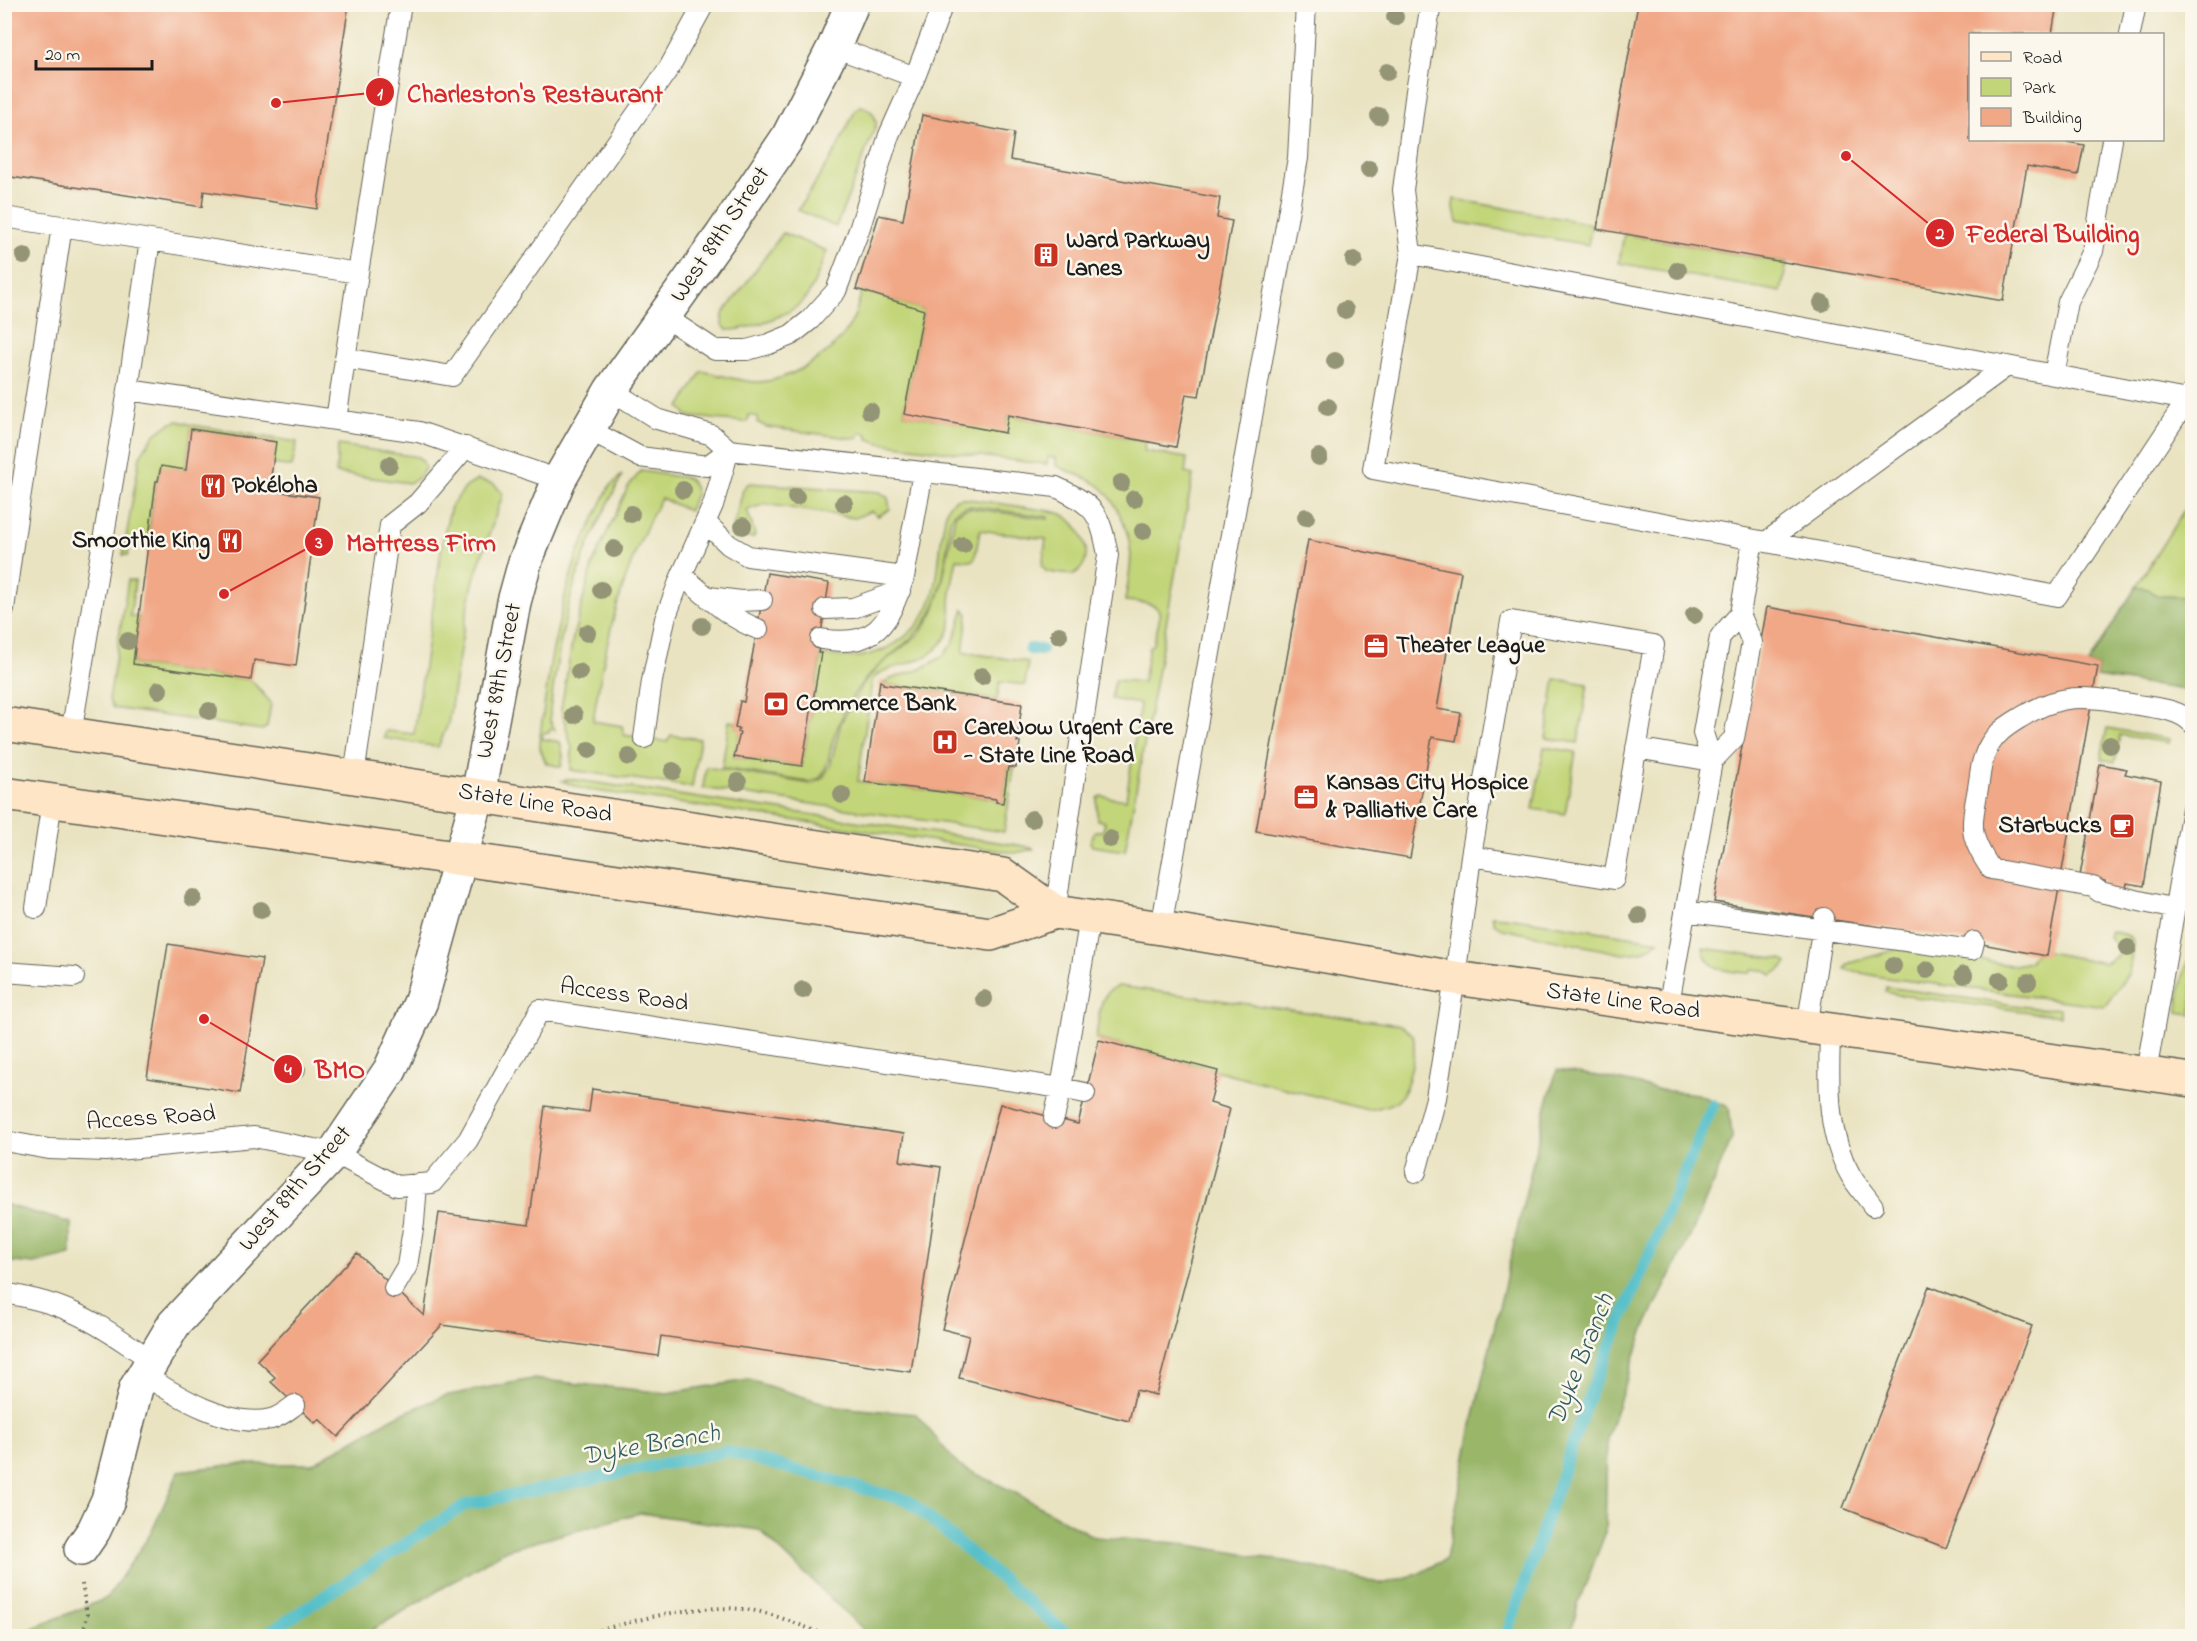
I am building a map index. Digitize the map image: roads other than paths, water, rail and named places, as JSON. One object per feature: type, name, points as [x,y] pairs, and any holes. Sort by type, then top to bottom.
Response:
[{"type":"main road","name":"State Line Road","points":[[4,724],[1002,875],[1054,912],[1455,978],[2193,1080]]},
{"type":"main road","name":"State Line Road","points":[[4,794],[991,934],[1054,912]]},
{"type":"street","name":"West 89th Street","points":[[81,1550],[94,1530],[108,1500],[136,1388],[174,1324],[334,1153],[390,1070],[422,1001],[478,795],[514,602],[525,562],[559,480],[611,390],[722,235],[788,137],[834,47],[852,4]]},
{"type":"lane","points":[[336,420],[401,4]]},
{"type":"lane","points":[[345,358],[452,376],[669,68],[704,4]]},
{"type":"lane","points":[[664,317],[715,350],[747,350],[791,335],[810,320],[836,291],[859,230],[889,135],[915,77],[943,4]]},
{"type":"lane","points":[[1161,928],[1298,158],[1305,4]]},
{"type":"lane","points":[[1411,254],[2054,375],[2190,396],[2057,596],[1373,469],[1411,254],[1403,190],[1416,91],[1431,4]]},
{"type":"lane","points":[[2130,33],[2136,4]]},
{"type":"lane","points":[[834,47],[915,77]]},
{"type":"lane","points":[[2054,375],[2068,302],[2092,251],[2112,141]]},
{"type":"lane","points":[[4,217],[358,273]]},
{"type":"lane","points":[[4,609],[8,551],[62,226]]},
{"type":"lane","points":[[71,734],[128,390],[150,240]]},
{"type":"lane","points":[[1668,1009],[1712,761],[1703,733],[1720,636],[1740,614],[1760,541],[2007,366]]},
{"type":"lane","points":[[128,390],[419,432],[559,480]]},
{"type":"lane","points":[[611,390],[657,419],[712,435],[729,450],[1056,487],[1078,498],[1096,513],[1108,555],[1054,912]]},
{"type":"lane","points":[[588,429],[640,457],[707,466],[729,450]]},
{"type":"lane","points":[[354,776],[390,525],[418,503],[466,447]]},
{"type":"lane","points":[[644,738],[658,644],[665,619],[705,523],[729,450]]},
{"type":"lane","points":[[821,639],[844,641],[866,636],[876,632],[886,621],[902,584],[923,472]]},
{"type":"lane","points":[[705,523],[729,545],[748,556],[902,584]]},
{"type":"lane","points":[[682,576],[739,622],[758,629]]},
{"type":"lane","points":[[825,609],[853,608],[902,584]]},
{"type":"lane","points":[[709,597],[741,601],[762,600]]},
{"type":"lane","points":[[1712,761],[1734,738],[1742,696],[1752,642],[1740,614]]},
{"type":"lane","points":[[1416,1172],[1436,1098],[1472,856],[1511,621],[1654,645],[1614,879],[1472,856]]},
{"type":"lane","points":[[2175,909],[2100,892],[2093,887],[1991,869],[1972,836],[1972,820],[1984,758],[1995,735],[2041,705],[2071,698],[2097,698],[2185,715],[2193,723]]},
{"type":"lane","points":[[1636,748],[1712,761]]},
{"type":"lane","points":[[36,908],[52,801]]},
{"type":"lane","points":[[2146,1073],[2193,809]]},
{"type":"lane","points":[[1685,911],[1823,924],[1972,950],[1974,942]]},
{"type":"lane","points":[[1054,1118],[1090,918]]},
{"type":"lane","points":[[1823,924],[1819,1029],[1829,1091],[1832,1130],[1850,1175],[1873,1206]]},
{"type":"lane","points":[[4,972],[75,977]]},
{"type":"lane","name":"Access Road","points":[[4,1141],[49,1149],[106,1151],[254,1137],[334,1153],[398,1186],[432,1183],[468,1140],[540,1010],[1060,1088]]},
{"type":"lane","points":[[1060,1088],[1085,1093]]},
{"type":"lane","points":[[394,1288],[408,1266],[417,1185]]},
{"type":"lane","points":[[4,1293],[36,1299],[72,1311],[102,1328],[193,1405],[236,1418],[252,1420],[271,1419],[295,1405]]},
{"type":"waterway","points":[[1030,649],[1041,650]]},
{"type":"waterway","name":"Dyke Branch","points":[[1506,1636],[1591,1391],[1713,1105]]},
{"type":"waterway","name":"Dyke Branch","points":[[263,1636],[465,1505],[726,1451],[909,1501],[1069,1636]]},
{"type":"place","name":"Charleston's Restaurant","points":[[276,103]]},
{"type":"place","name":"Federal Building","points":[[1846,156]]},
{"type":"place","name":"Ward Parkway Lanes","points":[[1046,255]]},
{"type":"place","name":"Pokéloha","points":[[213,486]]},
{"type":"place","name":"Smoothie King","points":[[230,541]]},
{"type":"place","name":"Mattress Firm","points":[[224,594]]},
{"type":"place","name":"Theater League","points":[[1376,646]]},
{"type":"place","name":"Commerce Bank","points":[[776,704]]},
{"type":"place","name":"CareNow Urgent Care - State Line Road","points":[[945,742]]},
{"type":"place","name":"Kansas City Hospice & Palliative Care","points":[[1306,797]]},
{"type":"place","name":"Starbucks","points":[[2122,826]]},
{"type":"place","name":"BMO","points":[[204,1019]]}]
